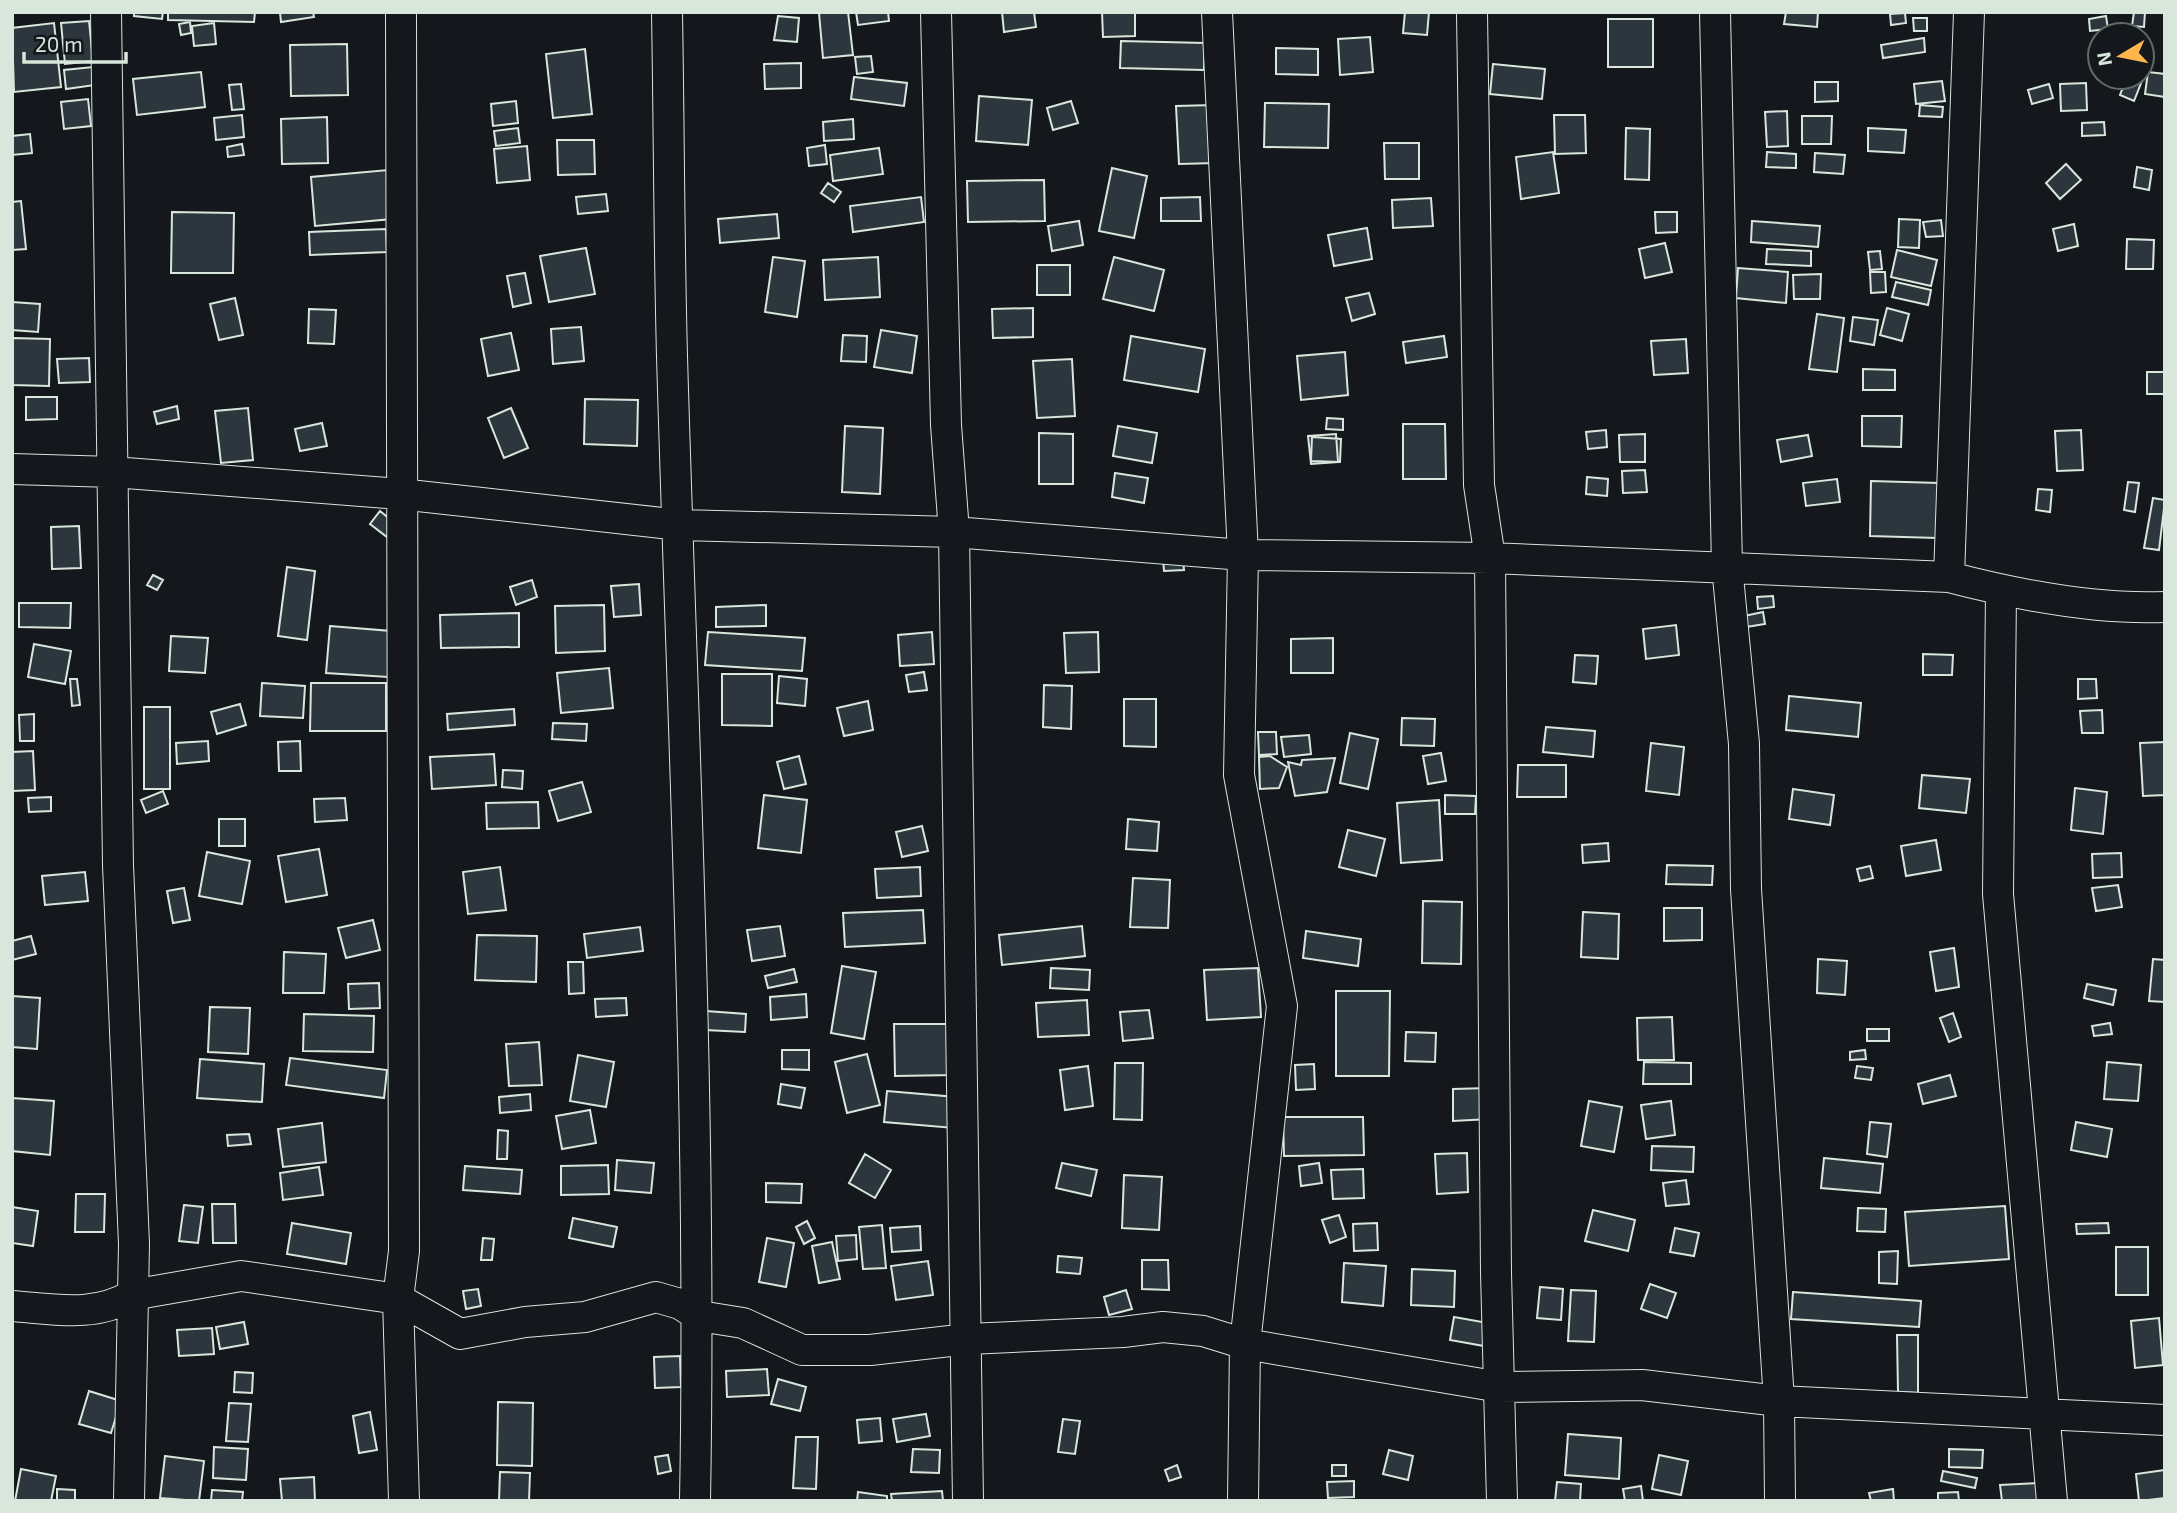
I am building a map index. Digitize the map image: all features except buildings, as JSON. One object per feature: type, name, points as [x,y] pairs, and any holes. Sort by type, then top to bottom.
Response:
[{"type":"street","points":[[106,12],[118,865],[134,1244],[129,1501]]},
{"type":"street","points":[[401,12],[400,494],[404,1251],[398,1298],[404,1501]]},
{"type":"street","points":[[667,12],[672,357],[680,525],[699,1316],[695,1501]]},
{"type":"street","points":[[936,12],[946,425],[954,532],[968,1339],[968,1501]]},
{"type":"street","points":[[1217,12],[1244,555],[1240,775],[1283,1006],[1245,1344],[1243,1501]]},
{"type":"street","points":[[1472,12],[1479,485],[1490,558],[1496,1273],[1502,1501]]},
{"type":"street","points":[[1715,12],[1727,566],[1744,744],[1746,889],[1779,1401],[1780,1501]]},
{"type":"street","points":[[1950,577],[1969,12]]},
{"type":"street","points":[[12,469],[113,472],[400,494],[680,525],[954,532],[1244,555],[1490,558],[1950,577],[2001,590],[2137,608],[2165,607]]},
{"type":"street","points":[[2001,590],[1998,894],[2047,1415],[2052,1501]]},
{"type":"street","points":[[12,1306],[84,1311],[117,1304],[132,1295],[241,1276],[398,1298],[460,1334],[525,1322],[586,1317],[656,1297],[680,1304],[699,1316],[743,1323],[802,1350],[870,1350],[968,1339],[1123,1332],[1163,1327],[1203,1331],[1245,1344],[1500,1387],[1642,1385],[1779,1401],[2165,1420]]}]
